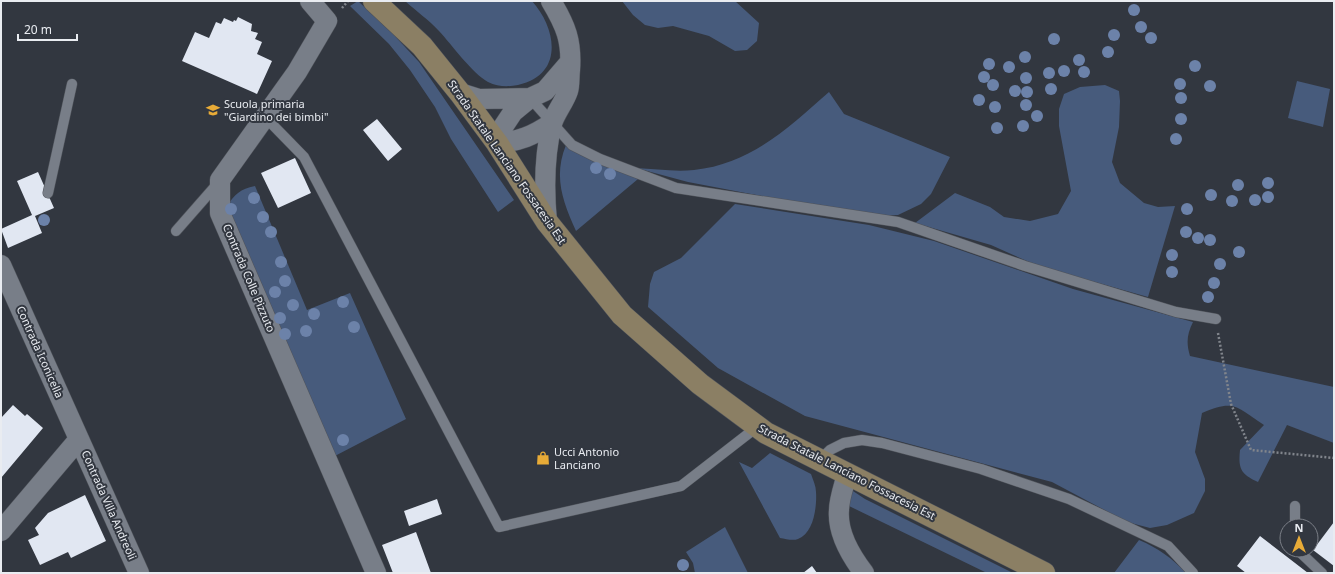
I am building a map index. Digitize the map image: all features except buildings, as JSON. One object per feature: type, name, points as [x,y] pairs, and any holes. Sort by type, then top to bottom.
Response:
[{"type":"main road","name":"Strada Statale Lanciano Fossacesia Est","points":[[374,1],[422,46],[460,93],[497,143],[547,222],[622,316],[700,384],[766,433],[1044,573]]},
{"type":"street","points":[[220,180],[297,72],[327,21],[310,1]]},
{"type":"street","points":[[547,222],[545,180],[552,123],[562,106],[569,89],[570,62],[569,37],[552,1]]},
{"type":"street","points":[[552,123],[532,136],[513,142],[497,143],[513,112],[530,98],[545,91],[570,62]]},
{"type":"street","points":[[460,93],[479,99],[530,98]]},
{"type":"street","name":"Contrada Colle Pizzuto","points":[[220,180],[220,213],[376,573]]},
{"type":"street","name":"Contrada Iconicella","points":[[1,265],[79,439]]},
{"type":"street","name":"Contrada Villa Andreoli","points":[[1,531],[79,439],[139,573]]},
{"type":"street","points":[[847,474],[838,511],[842,533],[853,559],[864,573]]},
{"type":"lane","points":[[48,193],[72,84]]},
{"type":"lane","points":[[530,98],[572,146],[600,159],[676,188],[898,222],[1024,266],[1176,312],[1216,319]]},
{"type":"lane","points":[[265,118],[304,157],[499,527],[680,486],[757,427]]},
{"type":"lane","points":[[176,231],[220,180]]},
{"type":"lane","points":[[820,460],[830,450],[844,443],[862,440],[882,443],[981,469],[1069,499],[1154,539],[1168,546],[1193,573]]},
{"type":"lane","points":[[1295,506],[1295,518]]},
{"type":"lane","points":[[1306,558],[1322,573]]},
{"type":"path","points":[[1216,319],[1231,404],[1251,450],[1334,458]]},
{"type":"shaded area","points":[[358,1],[392,33],[419,62],[514,200],[498,212],[451,139],[435,107],[410,70],[389,44],[350,6]]},
{"type":"shaded area","points":[[405,1],[532,1],[547,25],[551,37],[552,50],[549,61],[543,72],[533,80],[510,86],[499,86],[492,84],[475,72],[435,27]]},
{"type":"shaded area","points":[[622,1],[735,1],[759,23],[757,41],[747,50],[735,51],[709,36],[673,26],[658,28],[645,25],[633,15]]},
{"type":"shaded area","points":[[1297,81],[1330,89],[1323,127],[1288,118]]},
{"type":"shaded area","points":[[1105,85],[1119,91],[1119,127],[1112,162],[1120,183],[1144,203],[1158,207],[1175,206],[1148,297],[1038,266],[991,245],[915,223],[955,193],[990,207],[1004,217],[1030,221],[1058,214],[1071,191],[1059,126],[1059,109],[1064,94],[1080,87]]},
{"type":"shaded area","points":[[829,92],[844,114],[950,157],[931,194],[921,204],[898,215],[879,216],[846,212],[688,182],[636,168],[687,171],[714,166],[733,160],[768,142],[799,119]]},
{"type":"shaded area","points":[[566,145],[638,179],[576,231],[567,210],[561,189],[560,168]]},
{"type":"shaded area","points":[[255,186],[307,310],[350,293],[406,419],[331,458],[227,206],[238,193]]},
{"type":"shaded area","points":[[735,204],[869,225],[934,241],[1073,289],[1193,322],[1189,331],[1188,339],[1190,356],[1334,387],[1334,443],[1287,425],[1258,482],[1242,470],[1240,466],[1240,450],[1264,425],[1235,407],[1222,406],[1202,413],[1195,452],[1205,479],[1205,491],[1194,513],[1167,525],[1150,528],[1127,522],[1052,482],[805,416],[718,368],[648,307],[650,284],[654,272],[681,258]]},
{"type":"shaded area","points":[[770,453],[811,474],[814,483],[816,498],[815,511],[811,525],[803,536],[796,540],[780,538],[739,462],[752,468]]},
{"type":"shaded area","points":[[847,487],[865,499],[1013,573],[987,573],[849,506],[846,530]]},
{"type":"shaded area","points":[[725,527],[748,573],[695,573],[693,563],[686,552]]},
{"type":"shaded area","points":[[1139,540],[1164,554],[1186,573],[1114,573]]},
{"type":"place","name":"Scuola primaria \"Giardino dei bimbi\"","points":[[213,110]]},
{"type":"place","name":"Ucci Antonio Lanciano","points":[[543,458]]}]
